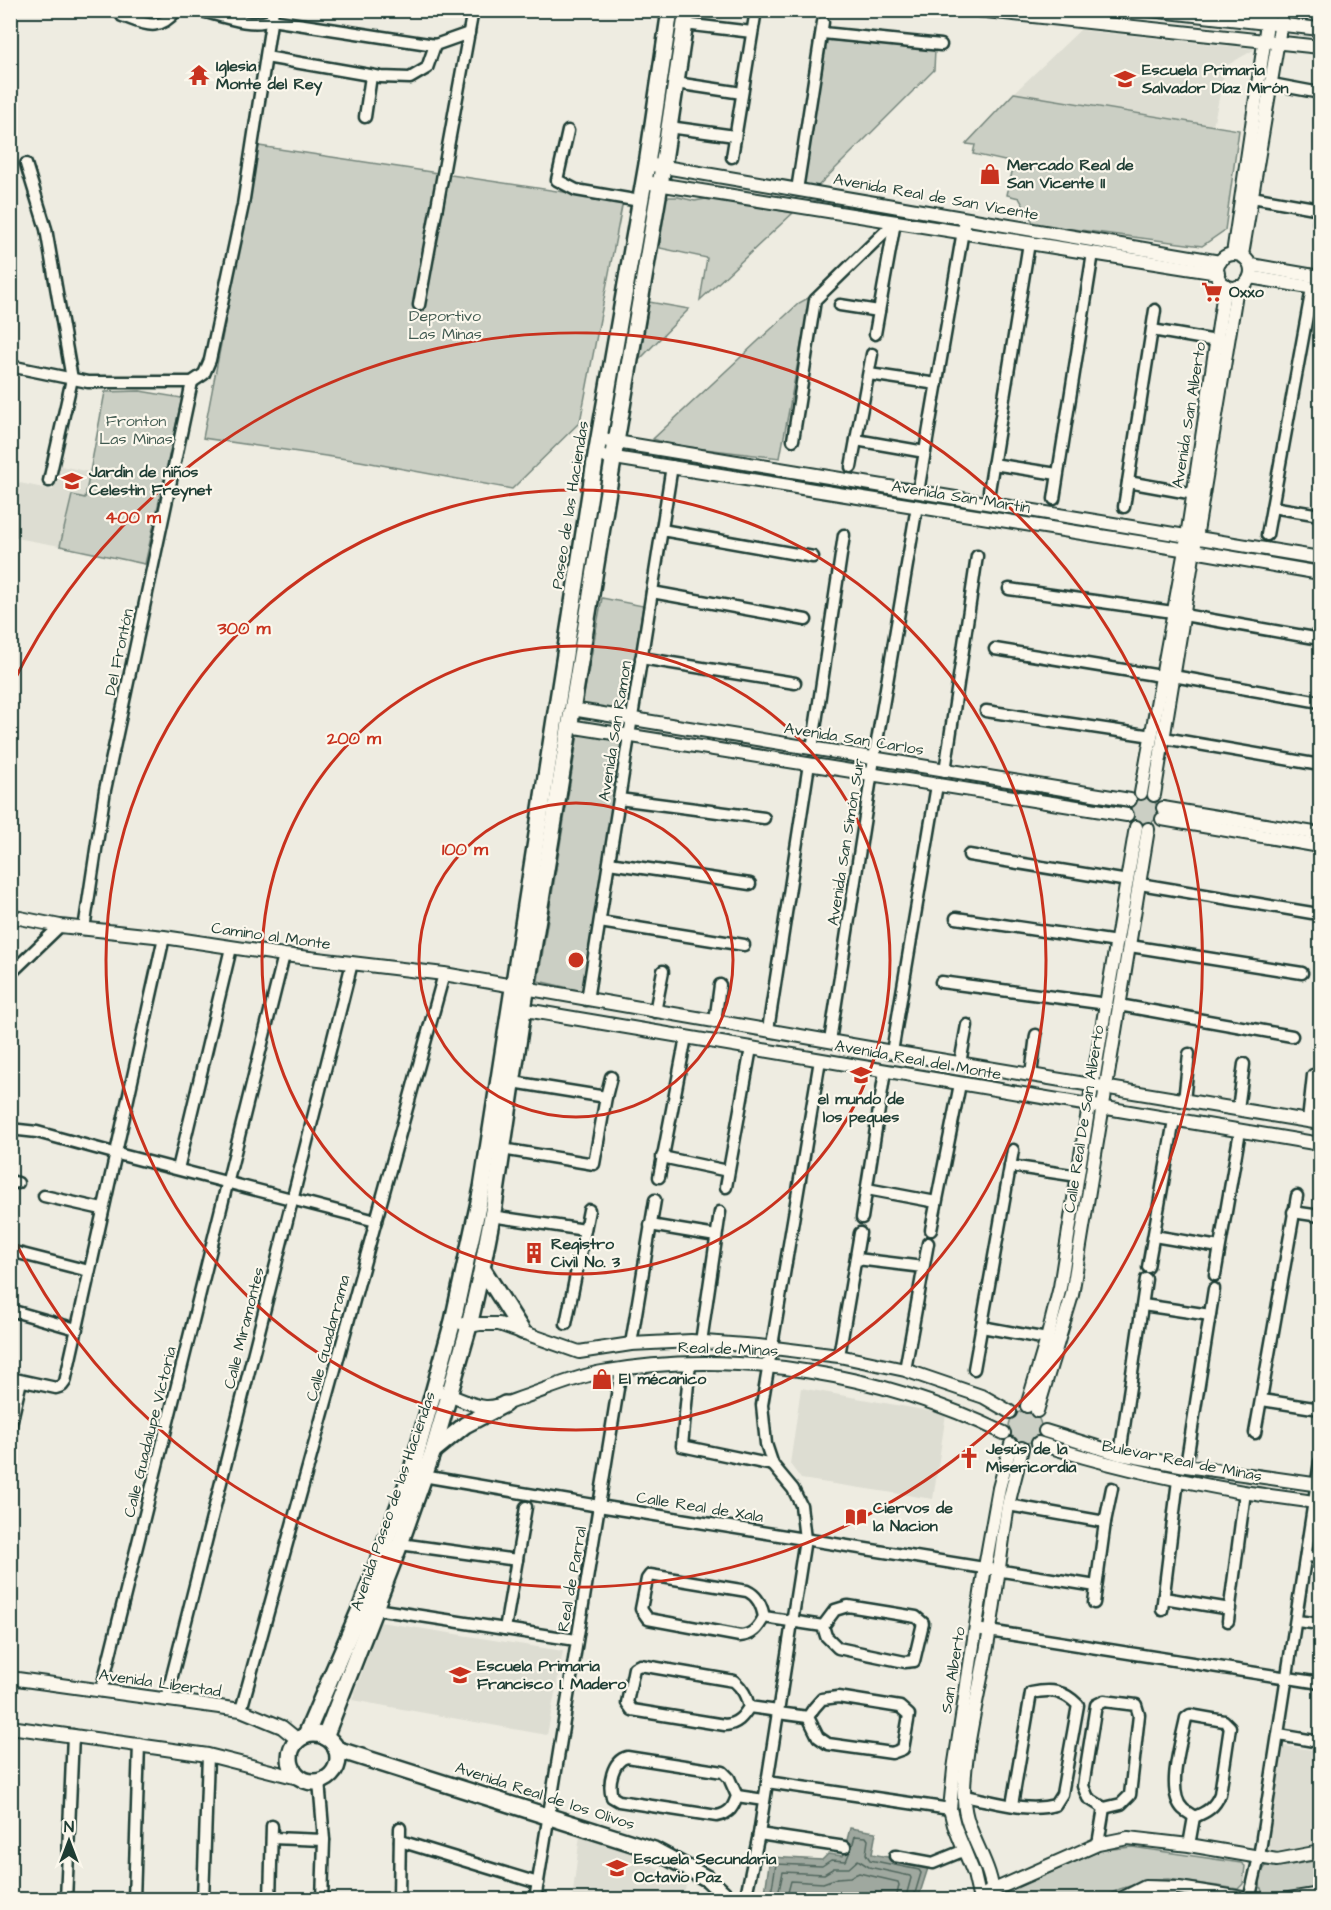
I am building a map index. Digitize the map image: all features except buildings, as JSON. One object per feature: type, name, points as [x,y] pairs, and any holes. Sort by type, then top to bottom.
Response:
[{"type":"main road","name":"Paseo de las Haciendas","points":[[520,988],[598,439],[644,182],[670,10]]},
{"type":"main road","points":[[520,988],[572,710],[686,17]]},
{"type":"main road","name":"Avenida Paseo de las Haciendas","points":[[302,1738],[400,1544],[418,1475],[434,1390],[453,1321],[482,1188],[520,988]]},
{"type":"main road","name":"Avenida Paseo de las Haciendas","points":[[325,1737],[368,1608],[418,1475],[433,1451],[468,1326],[482,1268],[513,1082],[516,1008]]},
{"type":"main road","points":[[482,1268],[522,1331]]},
{"type":"main road","points":[[433,1451],[465,1425],[505,1404]]},
{"type":"main road","points":[[319,1734],[325,1737],[336,1749],[338,1764],[329,1777],[318,1781],[302,1779],[296,1774],[290,1761],[293,1746],[302,1738],[319,1734]]},
{"type":"main road","name":"Avenida Real de los Olivos","points":[[336,1749],[654,1850],[708,1878],[730,1899]]},
{"type":"street","points":[[122,16],[153,26],[169,20],[177,10]]},
{"type":"street","points":[[198,10],[253,23],[263,23],[272,15],[435,45],[469,33]]},
{"type":"street","points":[[419,305],[473,10]]},
{"type":"street","points":[[732,157],[756,10]]},
{"type":"street","points":[[977,10],[1320,46]]},
{"type":"street","points":[[1150,10],[1268,16],[1282,24],[1320,28]]},
{"type":"street","points":[[1237,255],[1252,197],[1283,10]]},
{"type":"street","name":"Del Frontón","points":[[84,929],[105,790],[195,381],[204,374],[210,360],[243,205],[272,15]]},
{"type":"street","points":[[1267,535],[1316,288],[1250,271],[1237,255],[1268,16]]},
{"type":"street","points":[[686,17],[752,32]]},
{"type":"street","points":[[797,190],[823,28],[941,45]]},
{"type":"street","points":[[266,57],[371,76],[410,78],[427,68],[435,45]]},
{"type":"street","points":[[365,117],[371,76]]},
{"type":"street","points":[[676,83],[742,93]]},
{"type":"street","points":[[1272,84],[1320,93]]},
{"type":"street","points":[[669,127],[735,136]]},
{"type":"street","points":[[568,131],[557,180],[576,190],[640,201]]},
{"type":"street","points":[[26,164],[46,229],[72,379],[49,481]]},
{"type":"street","name":"Avenida Real de San Vicente","points":[[647,164],[965,218],[1219,267]]},
{"type":"street","points":[[719,194],[722,177]]},
{"type":"street","name":"Avenida Real de San Vicente","points":[[644,182],[1093,253],[1219,267]]},
{"type":"street","points":[[1252,197],[1320,209]]},
{"type":"street","points":[[918,492],[965,218]]},
{"type":"street","points":[[875,334],[895,222]]},
{"type":"street","points":[[793,440],[815,300],[895,222]]},
{"type":"street","points":[[989,491],[1029,243]]},
{"type":"street","points":[[1054,499],[1093,253]]},
{"type":"street","points":[[1237,255],[1227,255],[1219,267],[1231,286],[1245,284],[1250,271]]},
{"type":"street","points":[[1250,271],[1320,277]]},
{"type":"street","name":"Avenida San Alberto","points":[[1189,550],[1231,286]]},
{"type":"street","points":[[840,305],[879,311]]},
{"type":"street","points":[[1124,507],[1155,310]]},
{"type":"street","points":[[1152,330],[1223,342]]},
{"type":"street","points":[[851,467],[872,354]]},
{"type":"street","points":[[10,366],[88,382],[195,381]]},
{"type":"street","points":[[868,374],[937,384]]},
{"type":"street","name":"Avenida San Martín","points":[[598,439],[614,450],[672,466],[1320,573]]},
{"type":"street","points":[[856,440],[925,452]]},
{"type":"street","name":"Avenida San Martín","points":[[596,455],[614,450],[918,492],[1320,558]]},
{"type":"street","points":[[993,464],[1057,474]]},
{"type":"street","name":"Avenida San Ramon","points":[[587,1000],[672,466]]},
{"type":"street","points":[[1128,482],[1199,495]]},
{"type":"street","name":"Avenida San Simón Sur","points":[[830,1041],[874,759],[917,506]]},
{"type":"street","points":[[1272,507],[1320,515]]},
{"type":"street","points":[[662,530],[813,557]]},
{"type":"street","points":[[812,749],[844,535]]},
{"type":"street","points":[[1154,795],[1158,737],[1189,550]]},
{"type":"street","points":[[945,771],[977,556]]},
{"type":"street","points":[[1009,589],[1179,613],[1320,639]]},
{"type":"street","points":[[652,592],[806,620]]},
{"type":"street","points":[[995,649],[1320,702]]},
{"type":"street","points":[[641,658],[795,683]]},
{"type":"street","name":"Avenida San Carlos","points":[[572,710],[945,771],[1135,796]]},
{"type":"street","points":[[986,711],[1320,765]]},
{"type":"street","name":"Avenida San Carlos","points":[[569,726],[1127,815]]},
{"type":"street","points":[[1135,796],[1154,795],[1162,802],[1163,813],[1154,827],[1142,828],[1132,824],[1127,815],[1158,737]]},
{"type":"street","points":[[768,1030],[809,764]]},
{"type":"street","points":[[892,1052],[936,785]]},
{"type":"street","points":[[619,799],[764,818]]},
{"type":"street","points":[[1163,813],[1320,834]]},
{"type":"street","points":[[1163,813],[1320,846]]},
{"type":"street","name":"Calle Real De San Alberto","points":[[1032,1409],[1060,1287],[1092,1085],[1130,946],[1134,883],[1142,828]]},
{"type":"street","points":[[969,855],[1312,913]]},
{"type":"street","points":[[609,863],[750,884]]},
{"type":"street","name":"Calle Real De San Alberto","points":[[1032,1409],[1072,1295],[1106,1088],[1117,942],[1134,883]]},
{"type":"street","name":"Camino al Monte","points":[[10,916],[60,926],[164,937],[231,948],[444,974],[520,988]]},
{"type":"street","points":[[956,918],[1117,942]]},
{"type":"street","points":[[600,921],[744,945]]},
{"type":"street","points":[[10,975],[60,926]]},
{"type":"street","points":[[10,1428],[16,1379],[56,1388],[65,1382],[114,1153],[164,937]]},
{"type":"street","points":[[1130,946],[1302,973]]},
{"type":"street","points":[[178,1169],[231,948]]},
{"type":"street","name":"Calle Guadalupe Victoria","points":[[101,1691],[284,955]]},
{"type":"street","name":"Calle Miramontes","points":[[166,1700],[352,963]]},
{"type":"street","points":[[655,1012],[663,971]]},
{"type":"street","name":"Calle Guadarrama","points":[[241,1710],[444,974]]},
{"type":"street","points":[[941,982],[1113,1004],[1292,1036]]},
{"type":"street","points":[[715,1022],[720,985]]},
{"type":"street","name":"Avenida Real del Monte","points":[[520,988],[1314,1122]]},
{"type":"street","name":"Avenida Real del Monte","points":[[516,1008],[1320,1144]]},
{"type":"street","points":[[960,1063],[968,1025]]},
{"type":"street","points":[[1031,1075],[1036,1035]]},
{"type":"street","points":[[659,1177],[686,1037]]},
{"type":"street","points":[[726,1187],[752,1048]]},
{"type":"street","points":[[1184,1101],[1189,1054]]},
{"type":"street","points":[[745,1899],[759,1834],[805,1539],[801,1504],[793,1489],[774,1465],[766,1444],[762,1405],[820,1060]]},
{"type":"street","points":[[1238,1109],[1244,1064]]},
{"type":"street","points":[[862,1218],[885,1071]]},
{"type":"street","points":[[1313,1075],[1314,1122]]},
{"type":"street","points":[[502,1149],[593,1169],[611,1077]]},
{"type":"street","points":[[513,1082],[606,1097]]},
{"type":"street","points":[[931,1230],[960,1084]]},
{"type":"street","points":[[1148,1267],[1174,1120]]},
{"type":"street","points":[[10,1129],[37,1131],[376,1221]]},
{"type":"street","points":[[1215,1275],[1239,1131]]},
{"type":"street","points":[[974,1370],[1013,1150]]},
{"type":"street","points":[[662,1157],[728,1171]]},
{"type":"street","points":[[1010,1166],[1078,1176]]},
{"type":"street","points":[[867,1189],[936,1202]]},
{"type":"street","points":[[44,1196],[102,1209]]},
{"type":"street","points":[[1255,1433],[1297,1196]]},
{"type":"street","points":[[631,1344],[655,1200]]},
{"type":"street","points":[[566,1324],[589,1210]]},
{"type":"street","points":[[700,1342],[720,1212]]},
{"type":"street","points":[[1293,1212],[1320,1216]]},
{"type":"street","points":[[491,1216],[585,1230]]},
{"type":"street","points":[[651,1225],[716,1236]]},
{"type":"street","points":[[839,1356],[860,1233]]},
{"type":"street","points":[[1154,1236],[1219,1247]]},
{"type":"street","points":[[904,1370],[928,1243]]},
{"type":"street","points":[[18,1253],[89,1270]]},
{"type":"street","points":[[857,1259],[923,1267]]},
{"type":"street","points":[[1120,1454],[1146,1279]]},
{"type":"street","points":[[1186,1466],[1214,1289]]},
{"type":"street","points":[[1143,1305],[1210,1316]]},
{"type":"street","points":[[10,1310],[76,1329]]},
{"type":"street","points":[[453,1321],[468,1326]]},
{"type":"street","name":"Real de Minas","points":[[468,1326],[499,1324],[579,1352],[631,1344],[700,1342],[839,1356],[904,1370],[984,1397],[1010,1412]]},
{"type":"street","points":[[982,1327],[1047,1339]]},
{"type":"street","points":[[690,1363],[682,1446],[774,1465]]},
{"type":"street","name":"Real de Minas","points":[[434,1390],[465,1403],[488,1407],[505,1404],[601,1372],[690,1363],[769,1366],[812,1372],[894,1391],[971,1418],[1004,1433]]},
{"type":"street","name":"Real de Parral","points":[[535,1899],[621,1370]]},
{"type":"street","points":[[1262,1400],[1320,1409]]},
{"type":"street","points":[[1015,1408],[1032,1409],[1044,1420],[1045,1431],[1038,1443],[1028,1448],[1017,1446],[1004,1433],[1004,1421],[1015,1408]]},
{"type":"street","name":"Bulevar Real de Minas","points":[[1045,1431],[1120,1454],[1318,1485]]},
{"type":"street","name":"Bulevar Real de Minas","points":[[1038,1443],[1085,1458],[1178,1480],[1317,1502]]},
{"type":"street","name":"San Alberto","points":[[984,1897],[983,1857],[972,1836],[965,1813],[966,1768],[990,1632],[1017,1446]]},
{"type":"street","name":"San Alberto","points":[[984,1897],[954,1825],[950,1809],[954,1769],[999,1488],[1017,1446]]},
{"type":"street","points":[[1249,1899],[1259,1857],[1306,1556],[1317,1502],[1320,1461]]},
{"type":"street","name":"Calle Real de Xala","points":[[418,1475],[1096,1586]]},
{"type":"street","points":[[1162,1610],[1178,1480]]},
{"type":"street","points":[[1094,1603],[1112,1488]]},
{"type":"street","points":[[1164,1598],[1229,1615],[1245,1492]]},
{"type":"street","points":[[1008,1505],[1105,1522]]},
{"type":"street","points":[[505,1629],[526,1507]]},
{"type":"street","points":[[400,1544],[518,1560]]},
{"type":"street","points":[[1306,1556],[1320,1557]]},
{"type":"street","points":[[650,1575],[655,1575],[747,1591],[754,1594],[759,1601],[764,1617],[754,1632],[740,1636],[648,1619],[641,1609],[647,1579],[650,1575]]},
{"type":"street","points":[[848,1606],[916,1617],[922,1623],[914,1661],[905,1662],[838,1648],[826,1636],[823,1626],[835,1610],[848,1606]]},
{"type":"street","points":[[368,1608],[576,1640]]},
{"type":"street","points":[[764,1617],[823,1626]]},
{"type":"street","points":[[1297,1621],[1320,1624]]},
{"type":"street","points":[[976,1629],[1320,1683]]},
{"type":"street","points":[[640,1665],[734,1681],[746,1695],[749,1707],[734,1725],[725,1725],[632,1710],[627,1703],[634,1668],[640,1665]]},
{"type":"street","name":"Avenida Libertad","points":[[10,1678],[241,1710],[302,1738]]},
{"type":"street","points":[[964,1796],[1012,1805],[1044,1808],[1055,1805],[1062,1794],[1078,1706],[1068,1695],[1047,1690],[1031,1693],[1012,1805]]},
{"type":"street","points":[[838,1698],[900,1707],[909,1715],[903,1749],[892,1753],[828,1744],[818,1737],[808,1717],[822,1699],[838,1698]]},
{"type":"street","points":[[1104,1701],[1136,1705],[1139,1715],[1130,1794],[1121,1804],[1104,1808],[1088,1798],[1083,1786],[1096,1705],[1104,1701]]},
{"type":"street","points":[[749,1707],[808,1717]]},
{"type":"street","points":[[1190,1715],[1224,1721],[1230,1727],[1220,1794],[1212,1808],[1194,1817],[1181,1808],[1174,1783],[1186,1718],[1190,1715]]},
{"type":"street","points":[[10,1727],[208,1755],[302,1779]]},
{"type":"street","points":[[66,1899],[73,1735]]},
{"type":"street","points":[[1279,1735],[1320,1742]]},
{"type":"street","points":[[134,1899],[139,1744]]},
{"type":"street","points":[[202,1899],[208,1755]]},
{"type":"street","points":[[627,1757],[723,1772],[729,1778],[737,1796],[729,1813],[717,1816],[619,1801],[612,1797],[610,1792],[615,1765],[619,1759],[627,1757]]},
{"type":"street","points":[[318,1781],[324,1840],[322,1899]]},
{"type":"street","points":[[767,1782],[950,1809]]},
{"type":"street","points":[[737,1796],[764,1800]]},
{"type":"street","points":[[1098,1844],[1104,1808]]},
{"type":"street","points":[[1189,1845],[1194,1817]]},
{"type":"street","points":[[270,1899],[272,1826]]},
{"type":"street","points":[[399,1899],[400,1828]]},
{"type":"street","points":[[759,1834],[845,1847]]},
{"type":"street","points":[[272,1838],[324,1840]]},
{"type":"street","points":[[984,1897],[1098,1844],[1128,1838],[1189,1845],[1277,1860],[1320,1852]]},
{"type":"street","points":[[400,1841],[538,1883]]},
{"type":"street","points":[[895,1856],[933,1863],[965,1850]]},
{"type":"street","points":[[1119,1899],[1145,1887],[1178,1894],[1263,1899]]},
{"type":"street","points":[[1283,1899],[1320,1897]]},
{"type":"shaded area","name":"Escuela Primaria Salvador Díaz Mirón","points":[[1080,30],[1255,49],[1226,66],[1213,126],[1014,93]]},
{"type":"shaded area","points":[[61,466],[90,472],[85,498],[71,495],[60,546],[11,537],[10,481],[53,490]]},
{"type":"shaded area","points":[[801,1388],[946,1414],[933,1499],[801,1479],[790,1464]]},
{"type":"shaded area","name":"Escuela Primaria Francisco I. Madero","points":[[380,1622],[563,1651],[547,1735],[352,1700]]},
{"type":"shaded area","points":[[1284,1746],[1320,1751],[1320,1842],[1298,1850],[1276,1851],[1266,1849]]},
{"type":"shaded area","name":"Escuela Secundaria Octavio Paz","points":[[580,1835],[628,1851],[686,1885],[683,1899],[572,1900]]},
{"type":"green space","points":[[827,40],[935,50],[934,70],[816,188],[802,186]]},
{"type":"green space","points":[[1014,93],[1239,130],[1225,230],[1202,246],[1034,224],[1019,198],[1007,195],[1014,163],[973,154],[975,145],[966,144]]},
{"type":"green space","name":"Deportivo Las Minas","points":[[259,146],[623,201],[580,422],[512,489],[360,461],[203,438]]},
{"type":"green space","points":[[667,197],[695,201],[711,198],[793,213],[700,300],[707,258],[660,248],[664,201]]},
{"type":"green space","points":[[810,297],[780,458],[672,445],[653,439],[799,303]]},
{"type":"green space","points":[[649,302],[689,309],[640,359]]},
{"type":"green space","name":"Fronton Las Minas","points":[[140,391],[182,398],[145,564],[60,546],[72,495],[85,498],[105,392]]},
{"type":"green space","points":[[602,598],[643,606],[627,712],[582,705]]},
{"type":"green space","points":[[578,734],[623,741],[582,991],[538,981]]},
{"type":"green space","points":[[1145,798],[1155,801],[1158,811],[1155,821],[1145,824],[1135,821],[1132,811],[1135,801]]},
{"type":"green space","points":[[1025,1411],[1036,1416],[1041,1427],[1036,1438],[1025,1443],[1014,1438],[1009,1427],[1014,1416]]},
{"type":"green space","points":[[1132,1847],[1241,1863],[1245,1866],[1243,1884],[1238,1889],[1168,1879],[1150,1880],[1120,1889],[1100,1899],[999,1900],[999,1895],[1102,1850]]},
{"type":"green space","points":[[1320,1860],[1320,1887],[1263,1894],[1260,1879],[1266,1866],[1284,1866]]},
{"type":"water","points":[[850,1828],[876,1832],[872,1854],[929,1865],[918,1899],[764,1900],[770,1857],[822,1860],[828,1854],[843,1856]]},
{"type":"place","name":"Iglesia Monte del Rey","points":[[199,75]]},
{"type":"place","name":"Escuela Primaria Salvador Díaz Mirón","points":[[1125,79]]},
{"type":"place","name":"Mercado Real de San Vicente II","points":[[990,174]]},
{"type":"place","name":"Oxxo","points":[[1212,292]]},
{"type":"place","name":"Jardin de niños Celestin Freynet","points":[[72,481]]},
{"type":"place","name":"el mundo de los peques","points":[[861,1075]]},
{"type":"place","name":"Registro Civil No. 3","points":[[534,1253]]},
{"type":"place","name":"El mécanico","points":[[602,1379]]},
{"type":"place","name":"Jesús de la Misericordia","points":[[969,1458]]},
{"type":"place","name":"Ciervos de la Nacion","points":[[856,1517]]},
{"type":"place","name":"Escuela Primaria Francisco I. Madero","points":[[460,1675]]},
{"type":"place","name":"Escuela Secundaria Octavio Paz","points":[[617,1868]]}]
